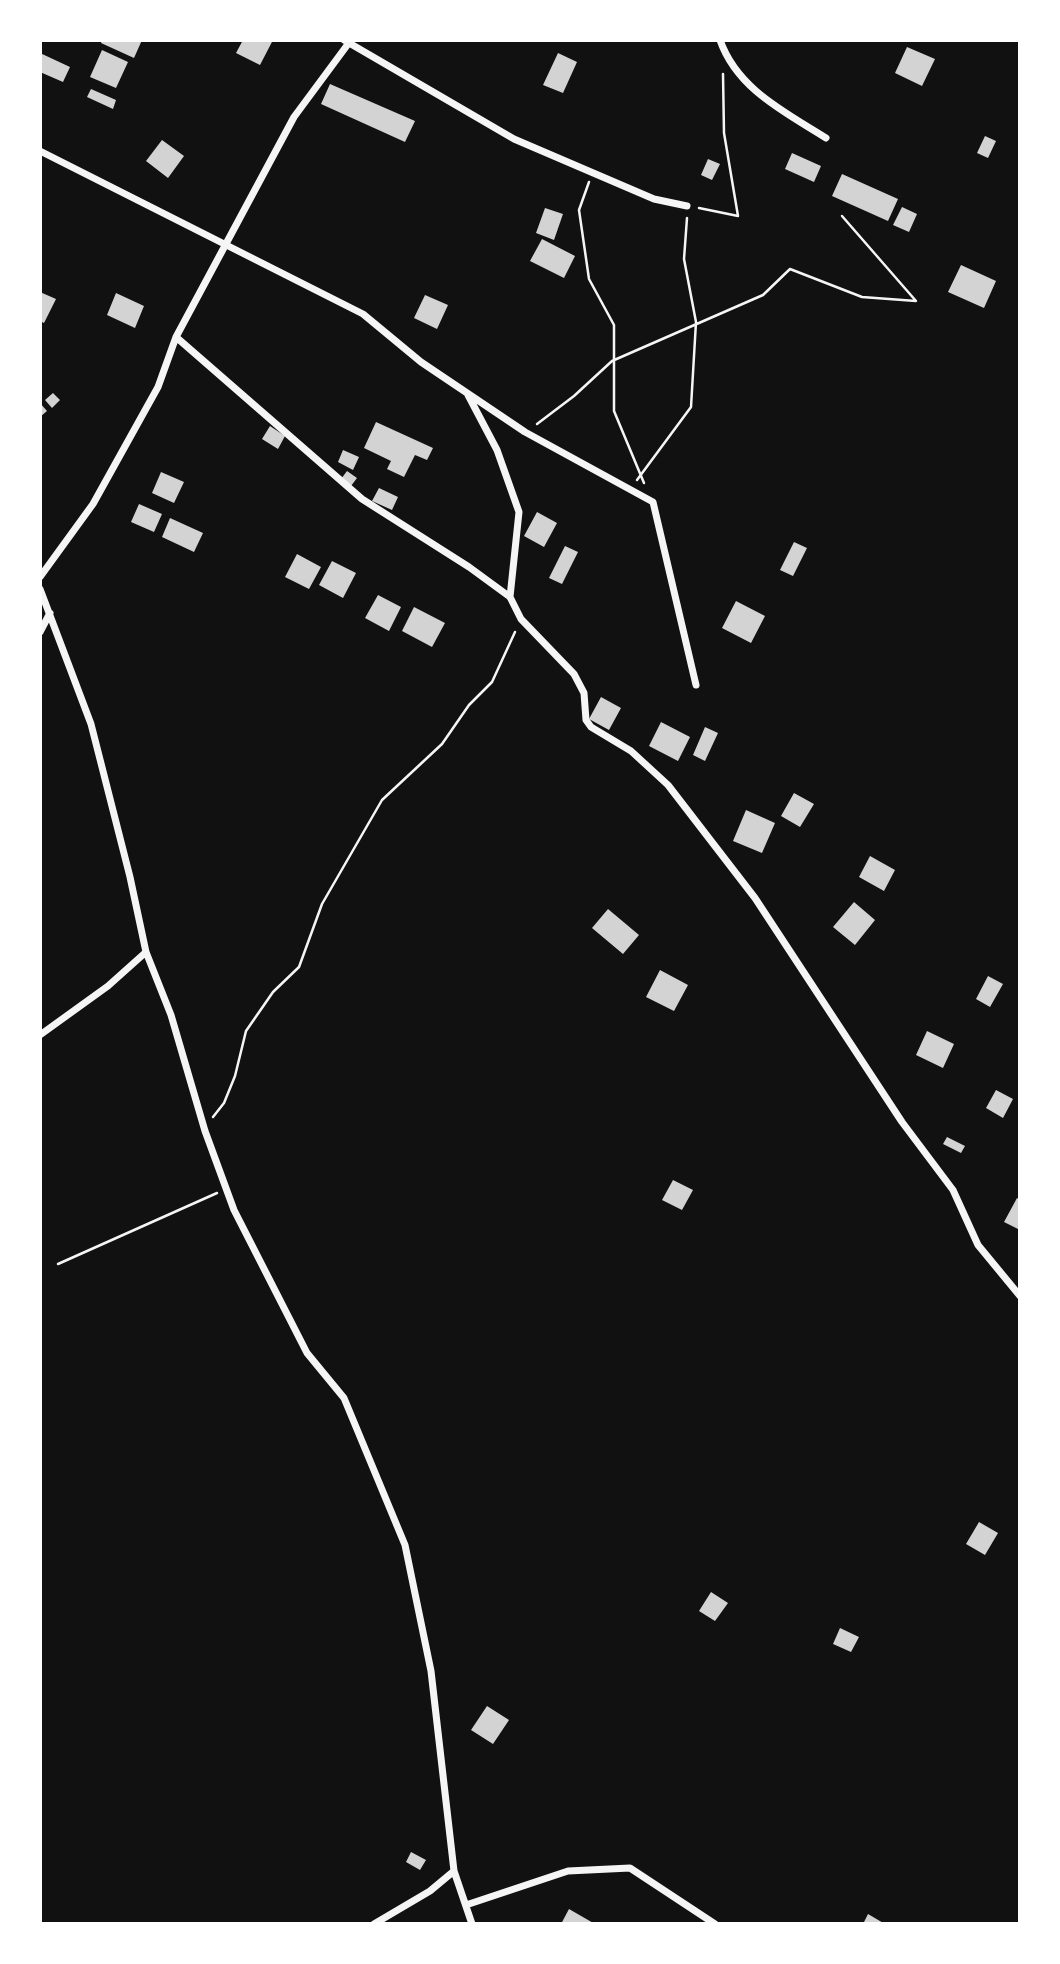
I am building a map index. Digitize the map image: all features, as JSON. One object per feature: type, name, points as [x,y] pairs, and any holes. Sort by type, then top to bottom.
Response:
[{"type":"street","points":[[720,40],[723,50],[756,95],[826,138]]},
{"type":"street","points":[[40,577],[93,505],[158,387],[176,337],[294,117],[348,42],[514,139],[654,199],[687,206]]},
{"type":"street","points":[[40,151],[363,314],[421,362],[525,432],[653,502],[696,685]]},
{"type":"street","points":[[176,337],[362,499],[470,567],[510,597],[521,619],[574,674],[584,693],[586,720],[591,727],[631,751],[668,785],[755,898],[889,1103],[953,1190],[978,1245],[1020,1296]]},
{"type":"street","points":[[466,391],[496,450],[519,512],[510,597]]},
{"type":"street","points":[[40,589],[91,724],[130,877],[146,953],[171,1015],[204,1129],[227,1189],[307,1353],[344,1398],[405,1545],[431,1671],[454,1871],[472,1924]]},
{"type":"street","points":[[40,632],[50,613]]},
{"type":"street","points":[[40,1035],[108,986],[146,953]]},
{"type":"street","points":[[466,1905],[568,1871],[630,1868],[715,1924]]},
{"type":"street","points":[[374,1924],[430,1891],[454,1871]]},
{"type":"path","points":[[632,490],[640,474],[691,407],[696,321],[684,259],[687,206],[738,216],[724,133],[723,50]]},
{"type":"path","points":[[593,171],[579,210],[589,279],[614,326],[614,411],[653,502]]},
{"type":"path","points":[[525,432],[574,396],[612,361],[696,321],[763,295],[790,269],[862,297],[916,301],[842,216]]},
{"type":"path","points":[[204,1129],[224,1103],[241,1061],[246,1031],[273,992],[299,967],[322,904],[382,800],[442,744],[469,705],[492,682],[521,619]]},
{"type":"path","points":[[58,1264],[227,1189]]},
{"type":"building","points":[[102,40],[142,40],[134,58],[101,43]]},
{"type":"building","points":[[243,40],[273,40],[260,65],[236,53]]},
{"type":"building","points":[[907,47],[935,59],[922,86],[895,73]]},
{"type":"building","points":[[102,50],[128,62],[116,88],[90,77]]},
{"type":"building","points":[[40,53],[70,67],[63,82],[40,72]]},
{"type":"building","points":[[558,53],[577,62],[563,93],[543,85]]},
{"type":"building","points":[[330,84],[415,121],[405,142],[321,104]]},
{"type":"building","points":[[91,89],[116,100],[113,109],[87,97]]},
{"type":"building","points":[[985,136],[996,141],[988,158],[977,153]]},
{"type":"building","points":[[162,140],[184,156],[168,178],[146,161]]},
{"type":"building","points":[[792,153],[821,166],[814,182],[785,169]]},
{"type":"building","points":[[708,159],[720,164],[712,180],[701,175]]},
{"type":"building","points":[[842,174],[898,199],[888,221],[832,196]]},
{"type":"building","points":[[902,207],[917,214],[909,232],[893,225]]},
{"type":"building","points":[[545,208],[563,214],[554,240],[536,233]]},
{"type":"building","points":[[542,239],[575,256],[564,278],[530,261]]},
{"type":"building","points":[[961,265],[996,281],[984,308],[948,292]]},
{"type":"building","points":[[40,292],[56,299],[44,323],[40,321]]},
{"type":"building","points":[[116,293],[144,306],[135,328],[107,315]]},
{"type":"building","points":[[425,295],[448,305],[437,329],[414,318]]},
{"type":"building","points":[[53,393],[60,400],[52,408],[45,400]]},
{"type":"building","points":[[40,403],[47,411],[40,417]]},
{"type":"building","points":[[376,422],[433,448],[427,460],[415,455],[404,477],[387,469],[391,461],[364,448]]},
{"type":"building","points":[[270,426],[285,436],[278,449],[262,439]]},
{"type":"building","points":[[343,450],[359,457],[353,470],[338,462]]},
{"type":"building","points":[[347,471],[357,478],[351,486],[341,479]]},
{"type":"building","points":[[161,472],[184,482],[174,503],[152,493]]},
{"type":"building","points":[[379,488],[398,497],[392,510],[372,501]]},
{"type":"building","points":[[139,504],[162,514],[154,532],[131,522]]},
{"type":"building","points":[[537,512],[557,523],[544,547],[524,536]]},
{"type":"building","points":[[170,518],[203,533],[194,552],[162,537]]},
{"type":"building","points":[[794,542],[807,548],[793,576],[780,570]]},
{"type":"building","points":[[565,546],[578,552],[562,584],[549,578]]},
{"type":"building","points":[[297,554],[321,567],[309,589],[285,577]]},
{"type":"building","points":[[332,561],[356,573],[343,598],[319,585]]},
{"type":"building","points":[[378,595],[401,607],[389,631],[365,618]]},
{"type":"building","points":[[736,601],[765,616],[751,643],[722,628]]},
{"type":"building","points":[[414,607],[445,623],[432,647],[402,631]]},
{"type":"building","points":[[601,697],[621,708],[609,730],[589,719]]},
{"type":"building","points":[[661,722],[690,737],[678,761],[649,746]]},
{"type":"building","points":[[705,727],[718,733],[705,761],[693,755]]},
{"type":"building","points":[[794,793],[814,804],[800,827],[781,816]]},
{"type":"building","points":[[746,810],[775,823],[762,853],[733,841]]},
{"type":"building","points":[[870,856],[895,870],[884,891],[859,877]]},
{"type":"building","points":[[854,902],[875,920],[855,945],[833,927]]},
{"type":"building","points":[[608,909],[639,935],[623,954],[592,928]]},
{"type":"building","points":[[660,970],[688,985],[674,1011],[646,997]]},
{"type":"building","points":[[988,976],[1003,984],[990,1007],[976,999]]},
{"type":"building","points":[[927,1031],[954,1044],[943,1068],[916,1055]]},
{"type":"building","points":[[996,1090],[1013,1099],[1003,1118],[986,1108]]},
{"type":"building","points":[[947,1137],[965,1146],[961,1153],[943,1144]]},
{"type":"building","points":[[673,1180],[693,1190],[682,1210],[662,1200]]},
{"type":"building","points":[[1017,1198],[1020,1200],[1020,1230],[1004,1222]]},
{"type":"building","points":[[979,1522],[998,1533],[985,1555],[966,1544]]},
{"type":"building","points":[[711,1592],[728,1603],[715,1621],[699,1611]]},
{"type":"building","points":[[840,1628],[859,1637],[851,1652],[833,1644]]},
{"type":"building","points":[[487,1706],[509,1720],[493,1744],[471,1730]]},
{"type":"building","points":[[411,1852],[426,1860],[420,1870],[406,1862]]},
{"type":"building","points":[[569,1909],[595,1924],[561,1924]]},
{"type":"building","points":[[868,1914],[885,1924],[863,1924]]}]
